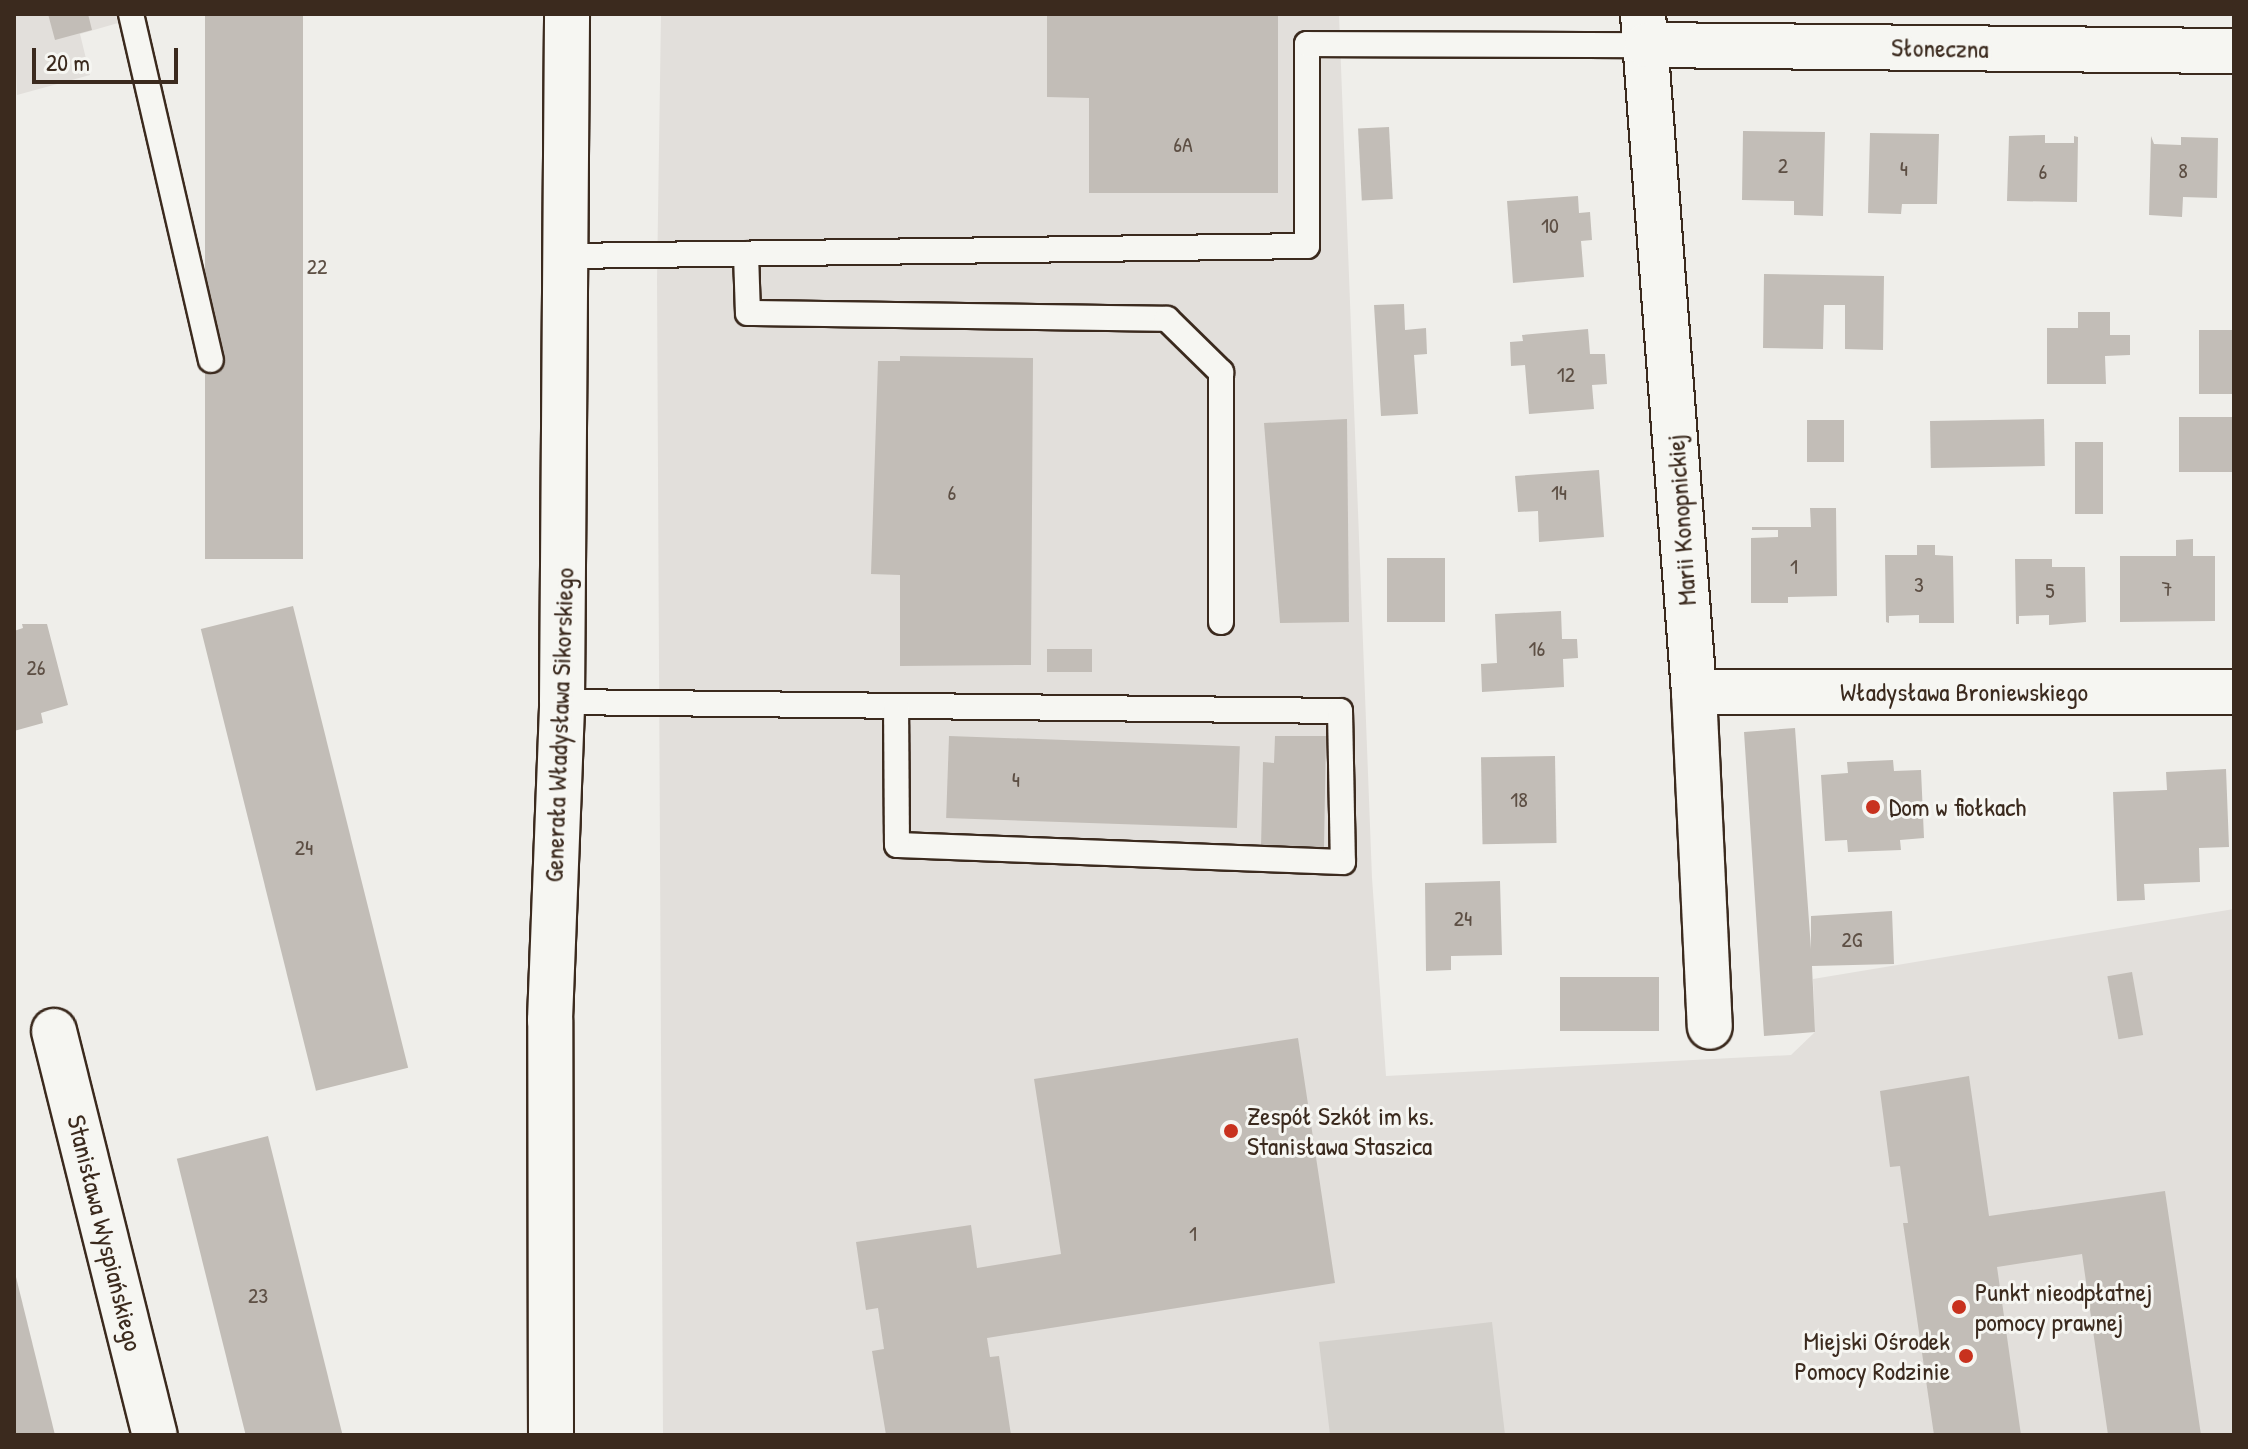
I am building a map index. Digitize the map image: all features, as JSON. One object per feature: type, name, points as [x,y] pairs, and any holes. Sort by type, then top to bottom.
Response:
[{"type":"street","name":"Generała Władysława Sikorskiego","points":[[551,1435],[550,1020],[562,702],[567,14]]},
{"type":"street","name":"Słoneczna","points":[[1645,29],[2234,51]]},
{"type":"street","name":"Marii Konopnickiej","points":[[1645,29],[1694,692],[1710,1027]]},
{"type":"street","name":"Władysława Broniewskiego","points":[[1694,692],[2234,692]]},
{"type":"street","name":"Stanisława Wyspiańskiego","points":[[54,1031],[155,1435]]},
{"type":"lane","points":[[131,14],[211,360]]},
{"type":"lane","points":[[566,256],[1307,246],[1307,44],[1645,29]]},
{"type":"lane","points":[[746,254],[748,313],[1167,319],[1221,372],[1221,622]]},
{"type":"lane","points":[[562,702],[1340,711],[1343,862],[897,845],[896,706]]},
{"type":"shaded area","points":[[14,14],[115,14],[118,23],[80,34],[90,75],[17,95]]},
{"type":"shaded area","points":[[661,14],[1339,14],[1372,878],[1386,1076],[1791,1055],[1815,1032],[1813,979],[2234,909],[2234,1435],[663,1435],[657,280]]},
{"type":"shaded area","points":[[1492,1322],[1505,1435],[1330,1435],[1319,1342]]},
{"type":"building","points":[[48,14],[88,14],[92,30],[55,40]]},
{"type":"building","points":[[205,14],[303,14],[303,559],[205,559]]},
{"type":"building","points":[[1047,14],[1278,14],[1278,193],[1089,193],[1089,98],[1047,97]]},
{"type":"building","points":[[1389,127],[1393,199],[1362,201],[1358,129]]},
{"type":"building","points":[[1743,131],[1825,132],[1823,216],[1794,215],[1794,201],[1742,200]]},
{"type":"building","points":[[1870,133],[1939,134],[1937,204],[1902,204],[1901,214],[1868,213]]},
{"type":"building","points":[[2045,135],[2045,143],[2074,143],[2074,136],[2078,137],[2077,202],[2007,201],[2009,136]]},
{"type":"building","points":[[2151,136],[2154,144],[2181,145],[2181,137],[2218,138],[2217,198],[2183,197],[2182,217],[2149,215]]},
{"type":"building","points":[[1578,196],[1579,213],[1590,212],[1592,240],[1581,241],[1584,277],[1513,283],[1507,201]]},
{"type":"building","points":[[1764,274],[1884,276],[1883,350],[1845,349],[1845,305],[1824,305],[1823,349],[1763,348]]},
{"type":"building","points":[[1404,304],[1405,330],[1426,328],[1427,354],[1414,355],[1418,414],[1381,416],[1374,305]]},
{"type":"building","points":[[2078,312],[2110,312],[2110,335],[2130,335],[2130,355],[2105,356],[2106,384],[2047,384],[2047,328],[2078,328]]},
{"type":"building","points":[[1588,329],[1590,354],[1605,354],[1607,384],[1592,385],[1594,409],[1529,414],[1525,365],[1511,366],[1510,342],[1523,341],[1522,335]]},
{"type":"building","points":[[2199,330],[2234,330],[2234,394],[2199,394]]},
{"type":"building","points":[[900,356],[1033,358],[1031,665],[900,666],[900,575],[871,574],[878,361],[900,361]]},
{"type":"building","points":[[2179,417],[2234,417],[2234,472],[2179,472]]},
{"type":"building","points":[[1347,419],[1349,622],[1280,623],[1264,423]]},
{"type":"building","points":[[2044,419],[2045,466],[1931,468],[1930,421]]},
{"type":"building","points":[[1807,420],[1844,420],[1844,462],[1807,462]]},
{"type":"building","points":[[2075,442],[2103,442],[2103,514],[2075,514]]},
{"type":"building","points":[[1599,470],[1604,537],[1539,542],[1538,511],[1518,512],[1515,476]]},
{"type":"building","points":[[1810,508],[1836,508],[1837,596],[1788,597],[1788,603],[1751,603],[1751,538],[1778,537],[1778,530],[1752,530],[1752,527],[1811,527]]},
{"type":"building","points":[[2193,539],[2193,556],[2215,556],[2215,621],[2120,622],[2120,556],[2176,556],[2176,540]]},
{"type":"building","points":[[1917,545],[1935,545],[1935,555],[1953,556],[1954,623],[1919,623],[1919,615],[1889,616],[1889,623],[1886,622],[1885,555],[1917,555]]},
{"type":"building","points":[[1387,558],[1445,558],[1445,622],[1387,622]]},
{"type":"building","points":[[2015,559],[2052,559],[2052,567],[2085,567],[2086,622],[2049,625],[2049,615],[2019,616],[2019,624],[2016,624]]},
{"type":"building","points":[[293,606],[408,1068],[316,1091],[201,629]]},
{"type":"building","points":[[1561,611],[1562,639],[1577,639],[1578,658],[1563,659],[1564,687],[1482,692],[1481,664],[1497,663],[1495,614]]},
{"type":"building","points":[[22,624],[47,624],[68,705],[41,713],[43,723],[14,731],[14,631],[23,628]]},
{"type":"building","points":[[1047,649],[1092,649],[1092,672],[1047,672]]},
{"type":"building","points":[[1795,728],[1811,949],[1811,916],[1892,911],[1894,964],[1812,966],[1815,1032],[1764,1036],[1744,732]]},
{"type":"building","points":[[949,736],[1240,746],[1237,828],[946,818]]},
{"type":"building","points":[[1275,736],[1326,736],[1324,848],[1261,847],[1263,762],[1274,763]]},
{"type":"building","points":[[1555,756],[1557,843],[1483,844],[1481,757]]},
{"type":"building","name":"Dom w fiołkach","points":[[1893,760],[1894,771],[1921,770],[1924,838],[1900,840],[1901,850],[1848,852],[1847,840],[1825,841],[1821,775],[1848,773],[1847,762]]},
{"type":"building","points":[[2226,769],[2229,847],[2199,848],[2200,882],[2144,884],[2145,900],[2117,901],[2113,792],[2167,790],[2166,772]]},
{"type":"building","points":[[1500,881],[1502,955],[1451,956],[1451,970],[1426,971],[1425,883]]},
{"type":"building","points":[[2132,972],[2143,1035],[2118,1039],[2107,976]]},
{"type":"building","points":[[1560,977],[1659,977],[1659,1031],[1560,1031]]},
{"type":"building","points":[[1298,1038],[1335,1283],[987,1338],[990,1357],[999,1356],[1011,1435],[886,1435],[872,1351],[884,1349],[878,1308],[866,1310],[856,1242],[971,1225],[977,1268],[1061,1254],[1034,1079]]},
{"type":"building","points":[[1969,1076],[1989,1216],[2165,1191],[2201,1435],[2108,1435],[2082,1254],[1997,1267],[2021,1435],[1934,1435],[1903,1223],[1908,1223],[1900,1166],[1890,1167],[1880,1091]]},
{"type":"building","points":[[268,1136],[343,1435],[246,1435],[177,1159]]},
{"type":"building","points":[[15,1273],[55,1435],[14,1435]]},
{"type":"place","name":"Dom w fiołkach","points":[[1873,807]]},
{"type":"place","name":"Zespół Szkół im ks. Stanisława Staszica","points":[[1231,1131]]},
{"type":"place","name":"Punkt nieodpłatnej pomocy prawnej","points":[[1959,1307]]},
{"type":"place","name":"Miejski Ośrodek Pomocy Rodzinie","points":[[1966,1356]]}]
